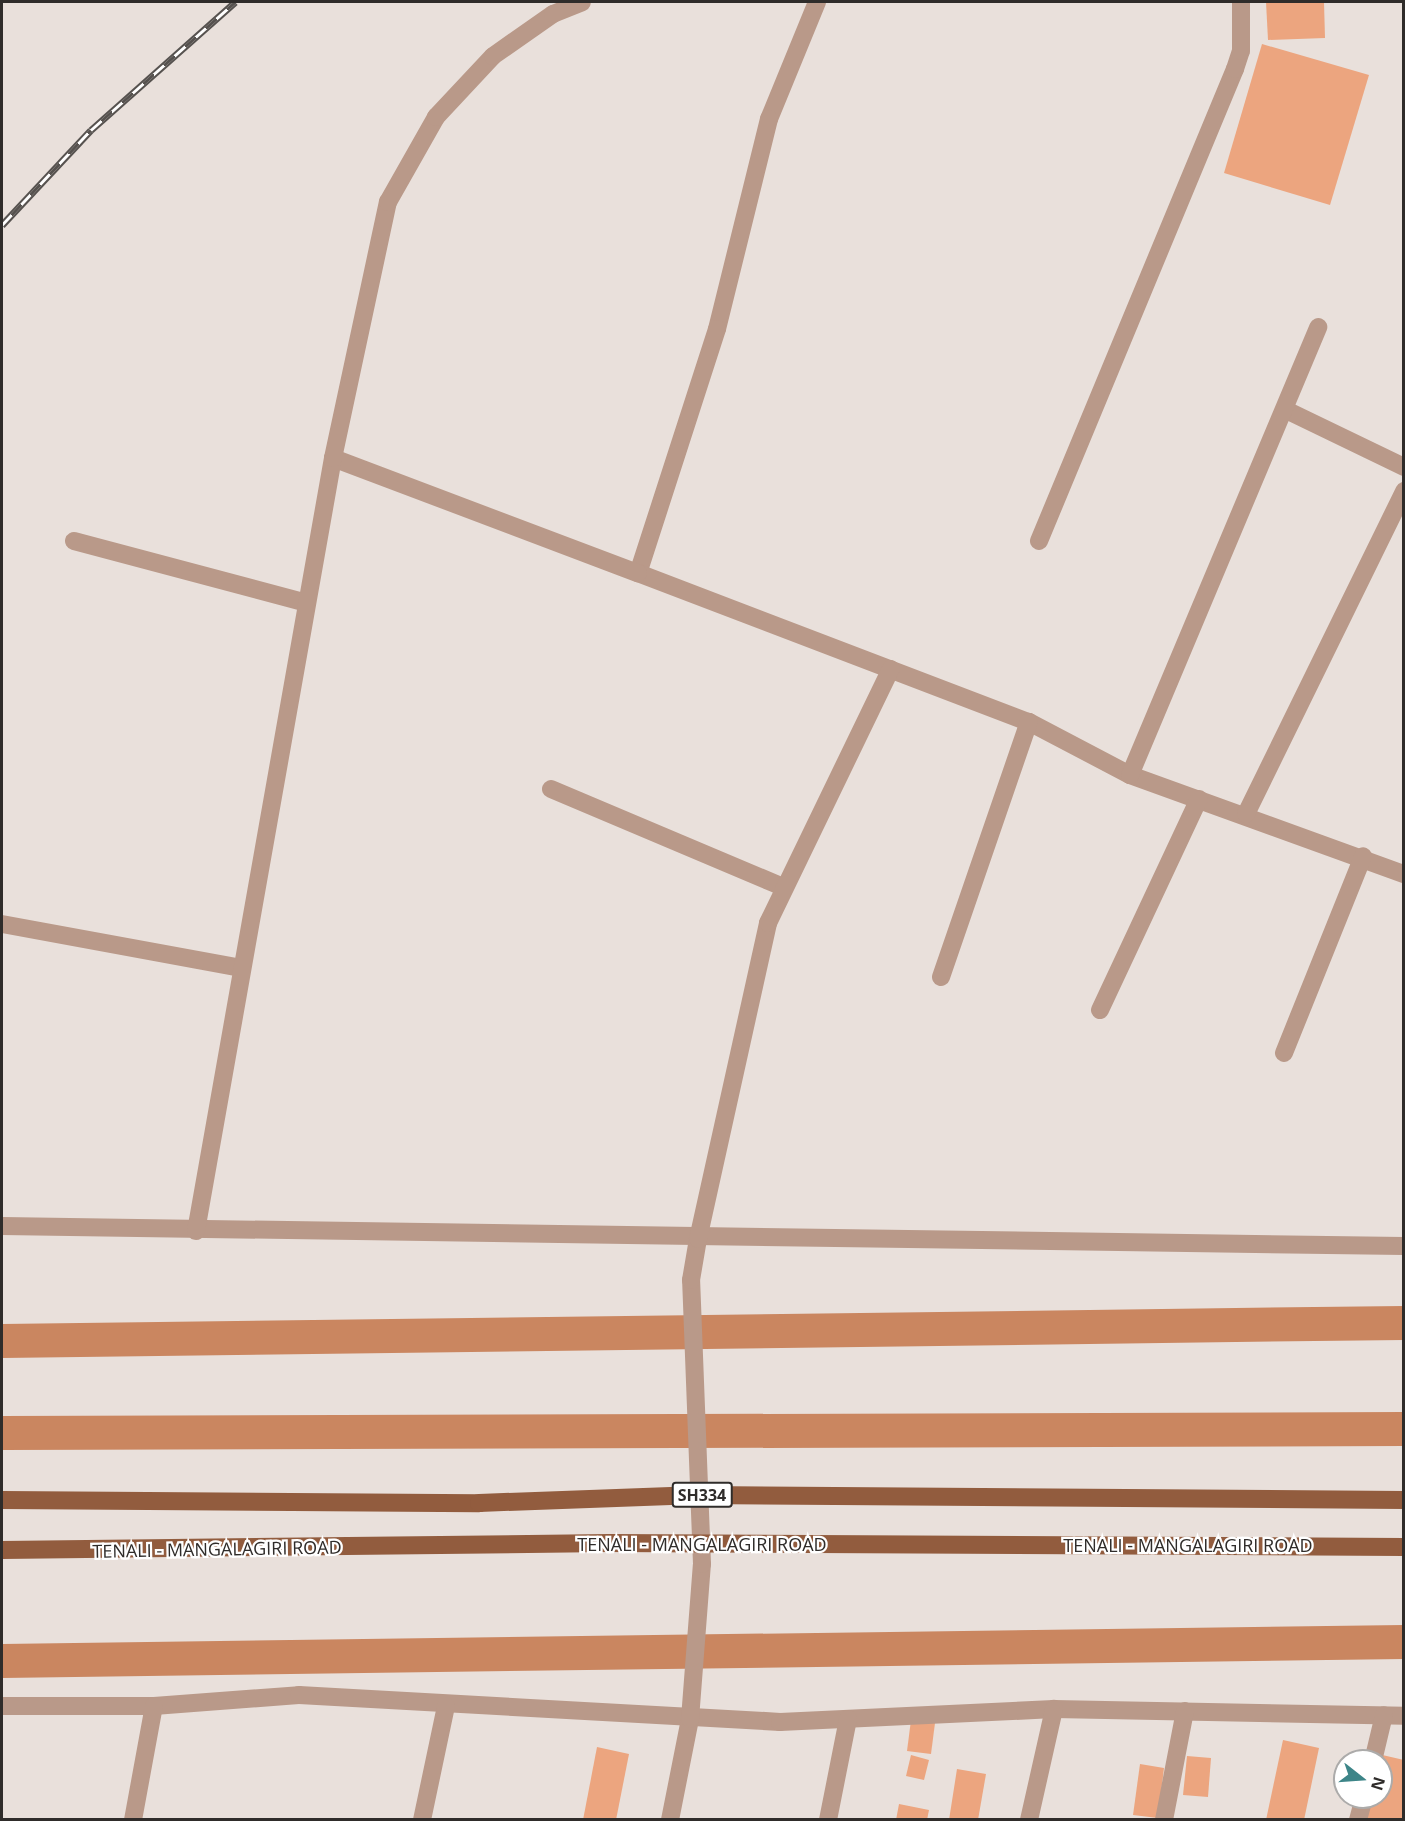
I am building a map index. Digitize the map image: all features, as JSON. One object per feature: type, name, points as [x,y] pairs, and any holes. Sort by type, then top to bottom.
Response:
[{"type":"main road","name":"SH334","points":[[2,1500],[479,1503],[698,1495],[1404,1500]]},
{"type":"main road","name":"TENALI - MANGALAGIRI ROAD","points":[[2,1550],[701,1543],[1404,1547]]},
{"type":"street","points":[[196,1231],[333,458],[388,202],[436,117],[493,56],[553,14],[582,2]]},
{"type":"street","points":[[638,573],[717,329],[769,119],[817,2]]},
{"type":"street","points":[[1039,541],[1235,69],[1241,51],[1241,2]]},
{"type":"street","points":[[1130,775],[1287,410],[1318,327]]},
{"type":"street","points":[[1287,410],[1404,468]]},
{"type":"street","points":[[333,458],[1029,722],[1130,775],[1364,855],[1404,874]]},
{"type":"street","points":[[1246,814],[1404,491]]},
{"type":"street","points":[[74,541],[307,603]]},
{"type":"street","points":[[670,1820],[690,1719],[702,1564],[691,1280],[698,1239],[755,966],[783,887],[891,669]]},
{"type":"street","points":[[941,977],[1029,722]]},
{"type":"street","points":[[551,789],[783,887]]},
{"type":"street","points":[[1100,1010],[1199,799]]},
{"type":"street","points":[[1284,1053],[1364,855]]},
{"type":"street","points":[[2,924],[242,968]]},
{"type":"street","points":[[2,1226],[698,1239],[1404,1245]]},
{"type":"street","points":[[2,1706],[154,1706],[299,1695],[446,1706],[690,1719],[848,1719],[1054,1709],[1404,1716]]},
{"type":"street","points":[[133,1820],[154,1706]]},
{"type":"street","points":[[422,1820],[446,1706]]},
{"type":"street","points":[[1029,1820],[1054,1709]]},
{"type":"street","points":[[1164,1820],[1185,1711]]},
{"type":"street","points":[[1376,1749],[1384,1715]]},
{"type":"street","points":[[828,1820],[848,1719]]},
{"type":"building","points":[[1266,2],[1324,2],[1325,38],[1268,40]]},
{"type":"building","points":[[1262,44],[1369,75],[1330,205],[1224,173]]},
{"type":"building","points":[[911,1720],[935,1723],[931,1754],[907,1751]]},
{"type":"building","points":[[1283,1740],[1319,1748],[1304,1820],[1266,1820]]},
{"type":"building","points":[[597,1747],[629,1754],[616,1820],[583,1820]]},
{"type":"building","points":[[911,1755],[929,1760],[924,1780],[906,1776]]},
{"type":"building","points":[[1187,1756],[1211,1758],[1208,1797],[1183,1795]]},
{"type":"building","points":[[1393,1757],[1404,1760],[1404,1820],[1362,1820],[1365,1809],[1393,1809]]},
{"type":"building","points":[[1140,1764],[1164,1768],[1158,1818],[1133,1815]]},
{"type":"building","points":[[957,1769],[986,1774],[978,1820],[949,1820]]},
{"type":"building","points":[[899,1804],[929,1810],[927,1820],[896,1820]]},
{"type":"waterway","points":[[2,1341],[1404,1323]]},
{"type":"waterway","points":[[2,1433],[1404,1429]]},
{"type":"waterway","points":[[2,1661],[1404,1642]]},
{"type":"railway","points":[[2,225],[91,130],[235,2]]}]
